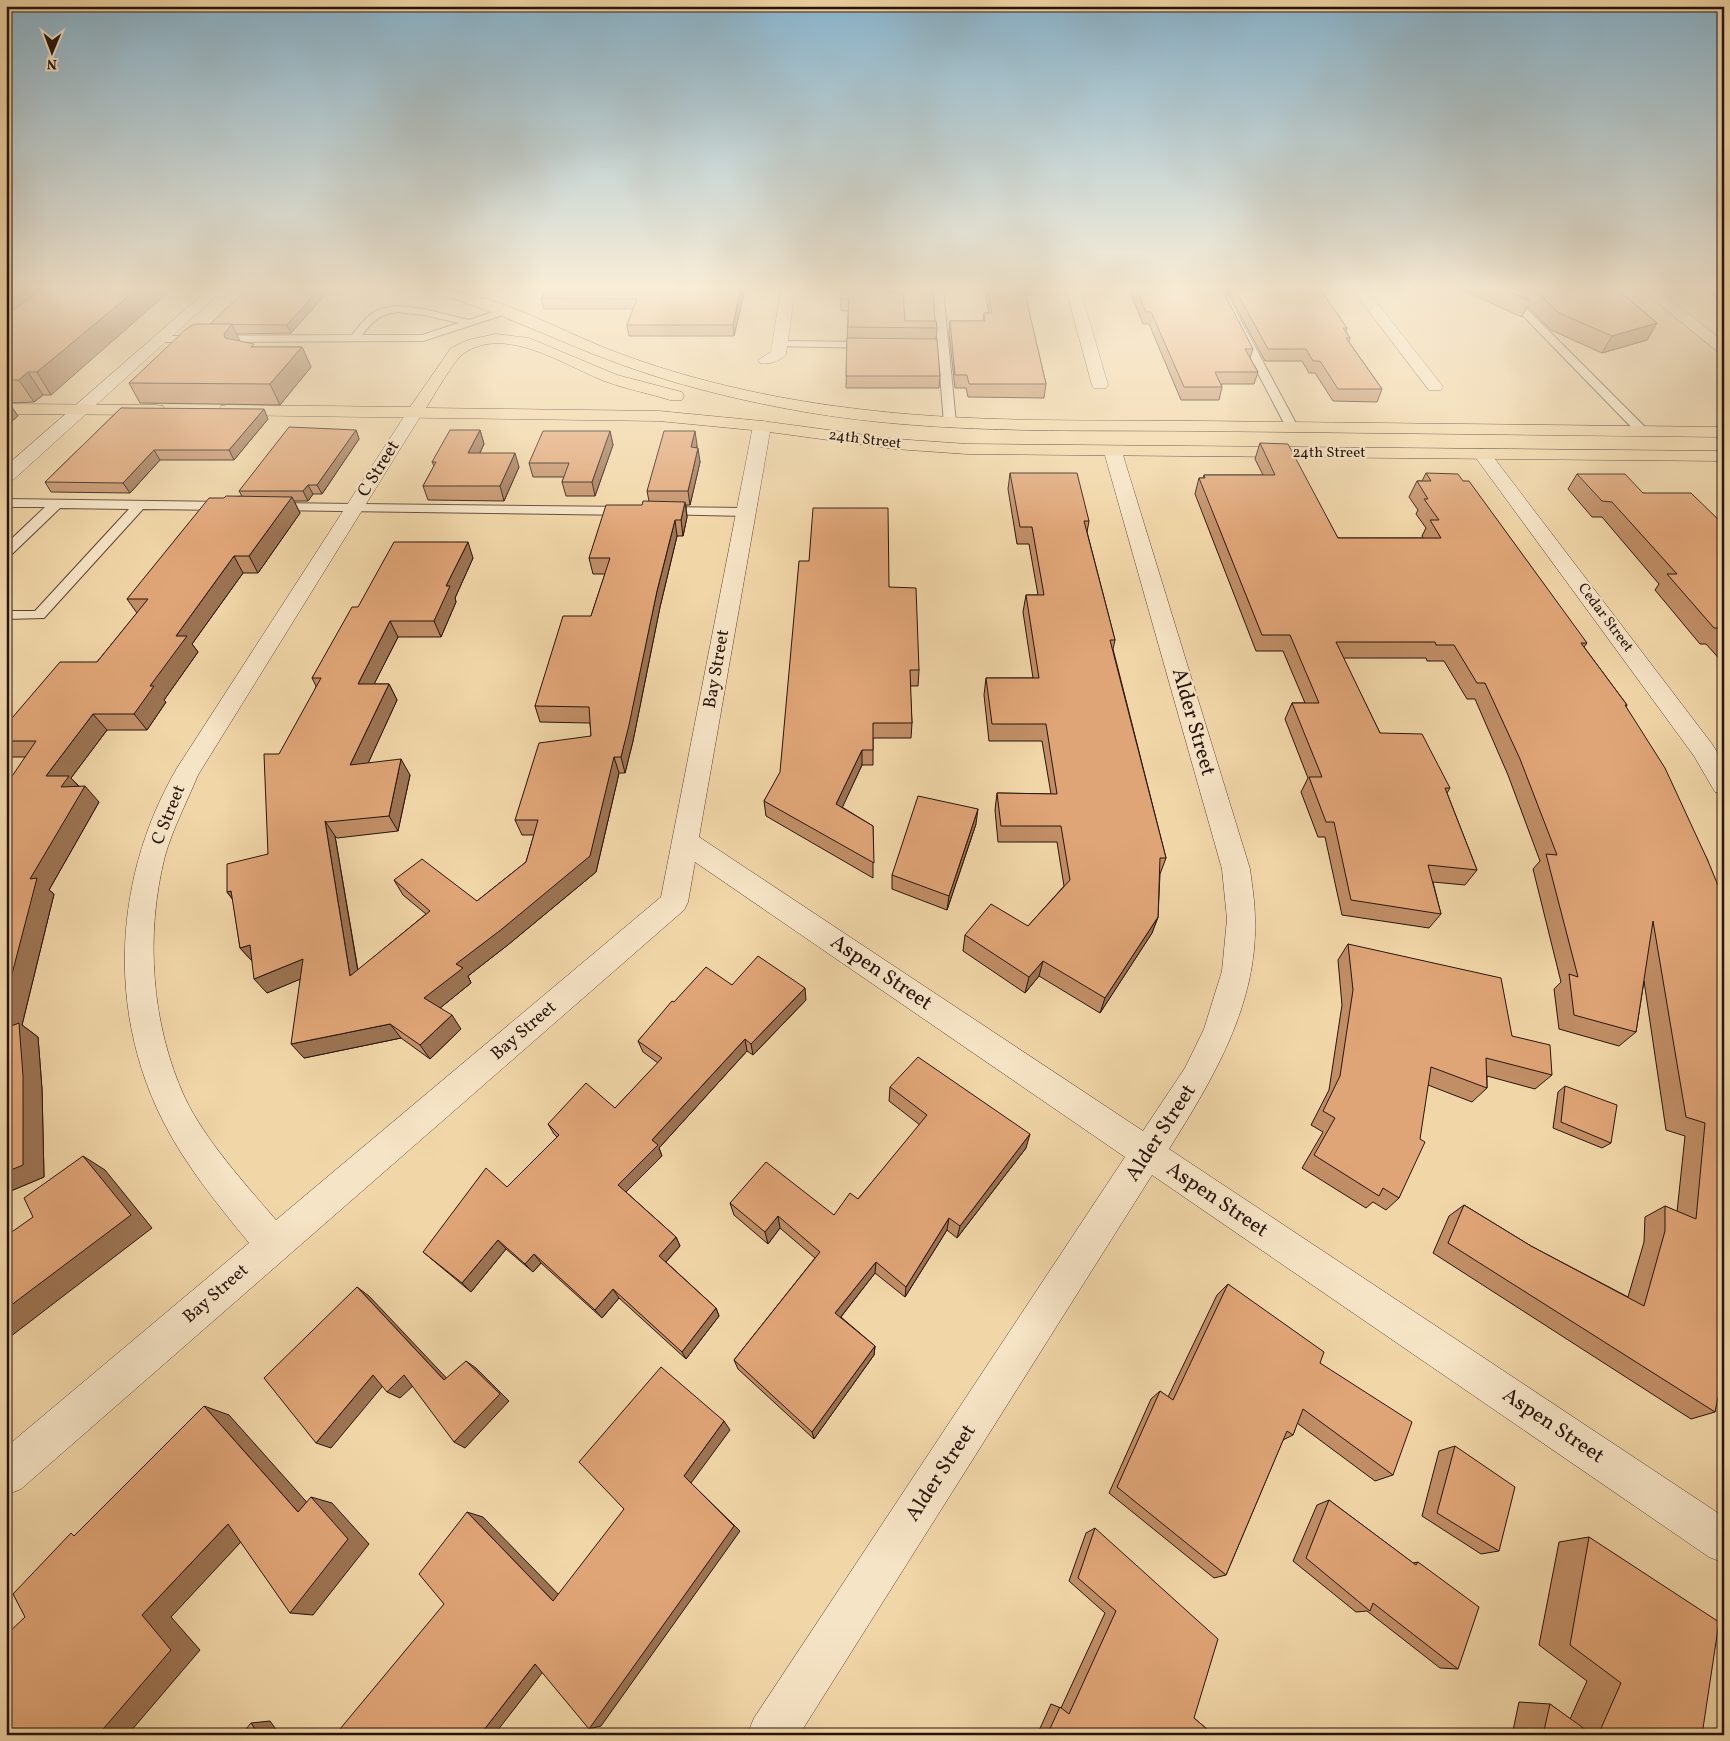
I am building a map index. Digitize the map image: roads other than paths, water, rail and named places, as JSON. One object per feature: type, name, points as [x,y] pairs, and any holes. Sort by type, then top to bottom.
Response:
[{"type":"main road","points":[[415,412],[443,370]]},
{"type":"main road","points":[[593,370],[611,378],[689,399]]},
{"type":"main road","name":"24th Street","points":[[653,370],[710,388],[765,400],[849,414],[950,423],[1724,432]]},
{"type":"main road","points":[[720,406],[765,411],[849,414]]},
{"type":"main road","points":[[6,409],[168,410]]},
{"type":"main road","name":"24th Street","points":[[208,410],[659,416],[762,426],[928,447],[1114,452],[1724,456]]},
{"type":"street","points":[[6,476],[125,370]]},
{"type":"street","points":[[1096,370],[1100,385]]},
{"type":"street","points":[[1422,370],[1435,387]]},
{"type":"street","name":"C Street","points":[[274,1245],[208,1166],[176,1113],[151,1049],[140,994],[138,941],[146,882],[162,826],[186,774],[415,412]]},
{"type":"street","name":"Bay Street","points":[[6,1474],[674,902],[762,426]]},
{"type":"street","name":"Alder Street","points":[[771,1735],[1196,1078],[1220,1031],[1237,971],[1241,919],[1236,869],[1114,452]]},
{"type":"street","name":"Cedar Street","points":[[1482,454],[1703,750],[1724,784]]},
{"type":"street","name":"Aspen Street","points":[[685,841],[1724,1542]]},
{"type":"lane","points":[[941,370],[950,423]]},
{"type":"lane","points":[[1262,370],[1292,427]]},
{"type":"lane","points":[[1582,370],[1642,431]]},
{"type":"lane","points":[[6,503],[237,506]]},
{"type":"lane","points":[[6,552],[56,504]]},
{"type":"lane","points":[[6,615],[39,615],[139,505]]},
{"type":"lane","points":[[256,506],[746,512]]}]
